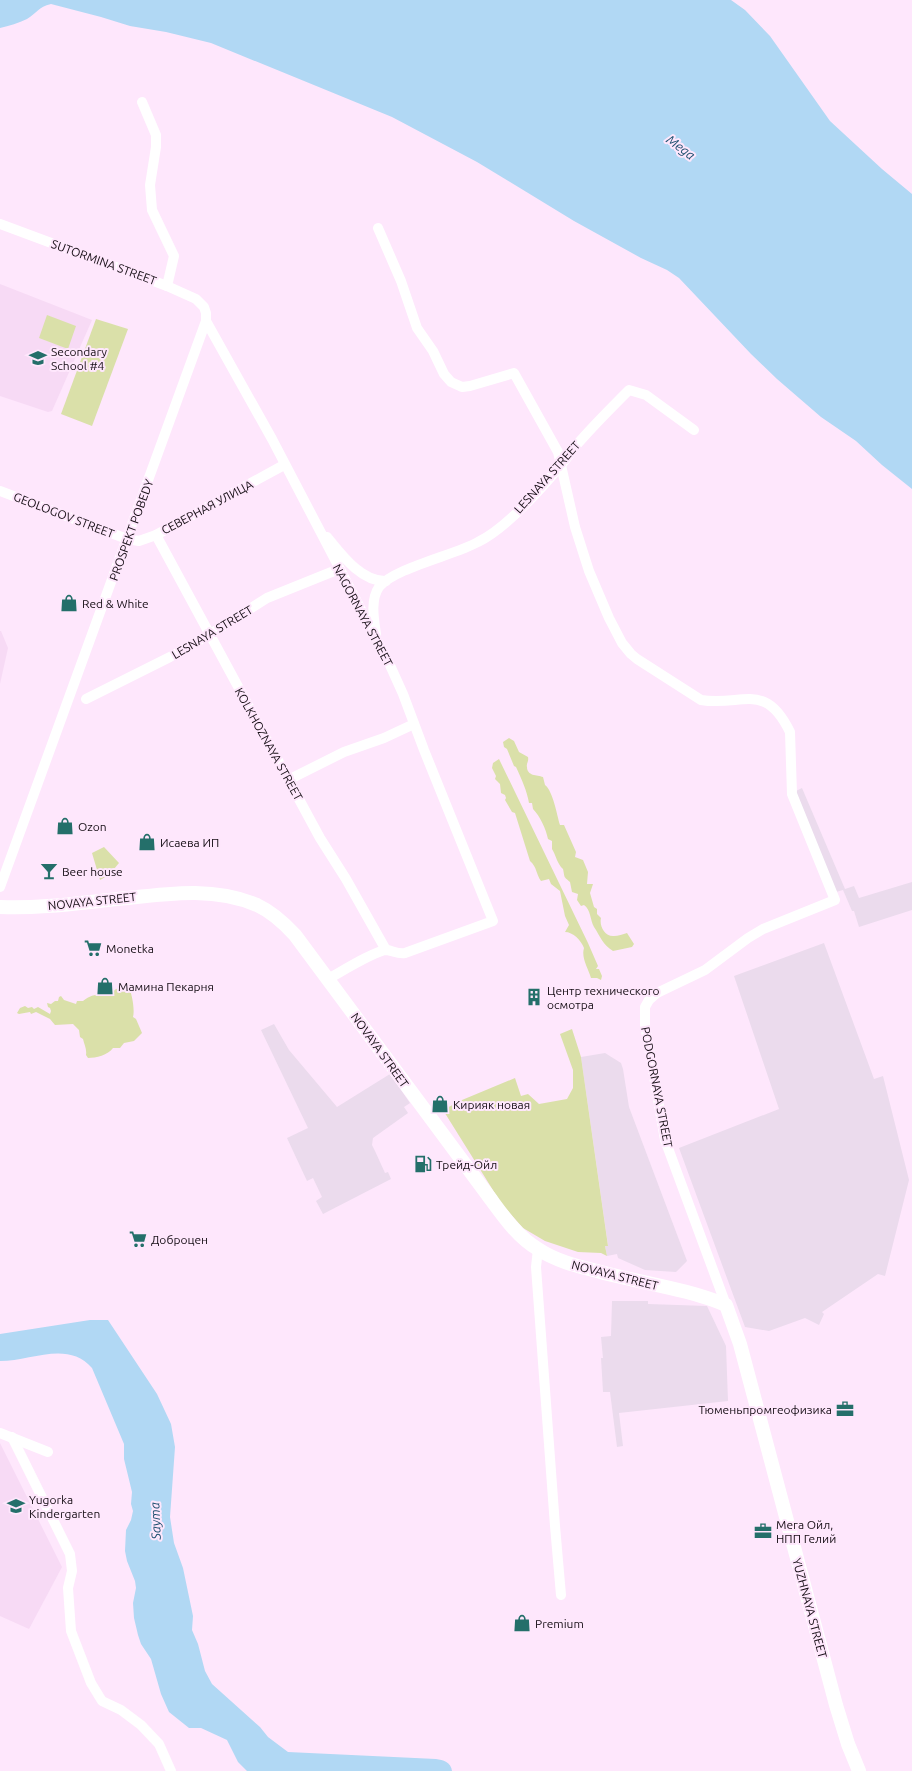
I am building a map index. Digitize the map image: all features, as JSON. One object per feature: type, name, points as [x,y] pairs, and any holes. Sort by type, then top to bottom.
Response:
[{"type":"street","points":[[142,102],[156,135],[156,147],[150,185],[152,210],[174,256],[167,286]]},
{"type":"street","name":"SUTORMINA STREET","points":[[0,224],[167,286],[196,299],[204,307]]},
{"type":"street","name":"PODGORNAYA STREET","points":[[378,228],[401,281],[417,328],[450,382],[462,387],[470,386],[514,373],[552,440],[562,464],[575,527],[589,571],[609,618],[626,649],[637,659],[701,700],[708,701],[744,698],[761,700],[772,707],[786,724],[792,740],[790,780],[794,803],[835,900],[756,933],[705,970],[653,996],[646,1004],[644,1011],[645,1025],[665,1140],[726,1305]]},
{"type":"street","name":"PROSPEKT POBEDY","points":[[0,887],[206,321],[204,307]]},
{"type":"street","name":"NAGORNAYA STREET","points":[[206,321],[265,426],[284,465],[377,640],[403,694],[493,921],[405,953],[397,954],[386,950]]},
{"type":"street","name":"LESNAYA STREET","points":[[386,581],[410,569],[470,546],[486,538],[517,512],[562,464],[580,441],[629,390],[646,395],[694,430]]},
{"type":"street","name":"СЕВЕРНАЯ УЛИЦА","points":[[127,539],[139,542],[156,535],[284,465]]},
{"type":"street","name":"GEOLOGOV STREET","points":[[0,491],[127,539]]},
{"type":"street","points":[[314,521],[352,564],[372,580],[386,581]]},
{"type":"street","name":"KOLKHOZNAYA STREET","points":[[156,535],[320,838],[346,879],[386,950]]},
{"type":"street","name":"LESNAYA STREET","points":[[86,699],[170,657],[209,635],[267,598],[339,569]]},
{"type":"street","points":[[377,640],[374,603],[375,594],[386,581]]},
{"type":"street","points":[[288,780],[344,752],[384,738],[414,724]]},
{"type":"street","name":"NOVAYA STREET","points":[[0,907],[48,906],[196,892],[235,897],[258,905],[278,918],[295,935],[503,1216],[525,1240],[549,1256],[582,1267],[699,1295],[726,1305]]},
{"type":"street","points":[[328,979],[386,950]]},
{"type":"street","points":[[538,1249],[536,1267],[554,1526],[561,1595]]},
{"type":"street","name":"YUZHNAYA STREET","points":[[726,1305],[740,1344],[836,1705],[848,1744],[859,1771]]},
{"type":"street","points":[[0,1433],[48,1452]]},
{"type":"street","points":[[12,1437],[70,1554],[72,1571],[68,1588],[71,1631],[91,1683],[102,1701],[121,1710],[141,1724],[159,1744],[170,1771]]},
{"type":"shaded area","name":"Secondary School #4","points":[[0,284],[92,320],[52,411],[48,412],[0,396]]},
{"type":"shaded area","points":[[0,631],[8,648],[0,684]]},
{"type":"shaded area","points":[[802,788],[845,889],[854,886],[859,898],[912,882],[912,910],[859,927],[854,911],[852,911],[843,890],[836,892],[794,792]]},
{"type":"shaded area","points":[[824,943],[874,1079],[883,1076],[909,1180],[885,1276],[878,1274],[822,1312],[824,1314],[819,1325],[805,1318],[769,1331],[745,1327],[679,1148],[779,1109],[734,976]]},
{"type":"shaded area","points":[[274,1024],[289,1050],[337,1107],[390,1074],[410,1103],[404,1107],[408,1113],[373,1138],[372,1145],[385,1173],[388,1172],[391,1179],[323,1214],[316,1201],[322,1197],[313,1178],[307,1181],[287,1138],[308,1128],[261,1030]]},
{"type":"shaded area","points":[[605,1053],[621,1063],[629,1107],[687,1261],[676,1272],[645,1270],[618,1258],[617,1254],[607,1256],[605,1246],[608,1245],[581,1057]]},
{"type":"shaded area","points":[[612,1301],[648,1301],[648,1304],[707,1306],[726,1346],[728,1401],[619,1413],[623,1446],[617,1447],[610,1392],[603,1392],[601,1358],[603,1358],[601,1337],[611,1336]]},
{"type":"shaded area","name":"Yugorka Kindergarten","points":[[0,1443],[62,1567],[29,1629],[0,1616]]},
{"type":"green space","points":[[47,315],[76,326],[68,349],[39,338]]},
{"type":"green space","points":[[96,319],[128,329],[92,426],[61,414]]},
{"type":"green space","points":[[509,738],[514,741],[519,752],[528,757],[527,770],[530,774],[543,777],[545,785],[550,792],[560,825],[564,825],[576,852],[575,857],[583,860],[588,872],[587,884],[593,884],[590,893],[594,907],[597,909],[597,914],[601,918],[603,930],[611,936],[627,933],[634,944],[632,947],[613,951],[607,946],[594,927],[588,910],[584,905],[581,906],[577,900],[578,894],[572,892],[570,882],[566,879],[563,869],[559,865],[552,849],[552,841],[548,839],[546,831],[538,815],[533,809],[532,803],[529,803],[526,790],[516,767],[514,766],[507,749],[504,747],[503,742]]},
{"type":"green space","points":[[499,759],[588,943],[598,966],[596,969],[599,969],[602,976],[601,980],[591,978],[583,956],[584,948],[579,939],[568,932],[565,932],[569,925],[565,916],[560,891],[551,884],[549,879],[541,881],[530,861],[515,813],[512,812],[505,800],[505,795],[501,793],[500,784],[495,779],[496,776],[492,768],[493,763]]},
{"type":"green space","points":[[104,847],[119,863],[109,875],[100,880],[92,853]]},
{"type":"green space","points":[[128,986],[133,1001],[133,1017],[136,1019],[142,1033],[134,1041],[124,1043],[120,1048],[113,1048],[108,1053],[98,1057],[88,1058],[83,1039],[80,1037],[79,1030],[73,1024],[55,1025],[50,1019],[36,1012],[31,1014],[30,1012],[17,1013],[20,1008],[25,1006],[28,1008],[32,1007],[34,1009],[38,1007],[50,1014],[51,1011],[47,1003],[51,1004],[58,1001],[59,997],[61,996],[64,1000],[76,1004],[77,1001],[83,1001],[95,995],[109,995],[116,989]]},
{"type":"green space","points":[[572,1029],[581,1057],[608,1246],[605,1246],[607,1256],[601,1253],[578,1252],[545,1241],[523,1228],[501,1203],[443,1110],[462,1100],[515,1078],[521,1096],[528,1094],[539,1104],[567,1099],[573,1088],[573,1070],[560,1034]]},
{"type":"water","name":"Mega","points":[[0,0],[731,0],[745,10],[770,36],[830,121],[882,169],[912,194],[912,489],[882,465],[856,441],[821,417],[777,379],[751,354],[679,278],[667,270],[641,258],[574,221],[477,162],[392,117],[211,43],[166,32],[130,26],[51,4],[40,8],[24,20],[0,28]]},
{"type":"water","name":"Sayma","points":[[90,1320],[108,1320],[157,1394],[171,1424],[175,1447],[170,1517],[174,1543],[183,1568],[193,1616],[192,1630],[198,1644],[205,1671],[212,1684],[260,1727],[268,1737],[288,1752],[436,1759],[444,1761],[450,1765],[452,1771],[247,1771],[238,1762],[227,1740],[201,1728],[189,1728],[169,1712],[161,1694],[151,1659],[141,1644],[134,1618],[133,1603],[136,1588],[125,1551],[126,1530],[131,1520],[133,1511],[131,1504],[132,1492],[124,1459],[124,1444],[92,1368],[82,1360],[72,1355],[61,1353],[0,1361],[0,1334]]},
{"type":"place","name":"Secondary School #4","points":[[38,358]]},
{"type":"place","name":"Red & White","points":[[69,603]]},
{"type":"place","name":"Ozon","points":[[65,826]]},
{"type":"place","name":"Исаева ИП","points":[[147,842]]},
{"type":"place","name":"Beer house","points":[[49,871]]},
{"type":"place","name":"Monetka","points":[[93,948]]},
{"type":"place","name":"Мамина Пекарня","points":[[105,986]]},
{"type":"place","name":"Центр технического осмотра","points":[[534,997]]},
{"type":"place","name":"Кирияк новая","points":[[440,1104]]},
{"type":"place","name":"Трейд-Ойл","points":[[423,1164]]},
{"type":"place","name":"Доброцен","points":[[138,1239]]},
{"type":"place","name":"Тюменьпромгеофизика","points":[[845,1409]]},
{"type":"place","name":"Yugorka Kindergarten","points":[[16,1506]]},
{"type":"place","name":"Мега Ойл, НПП Гелий","points":[[763,1531]]},
{"type":"place","name":"Premium","points":[[522,1623]]}]
